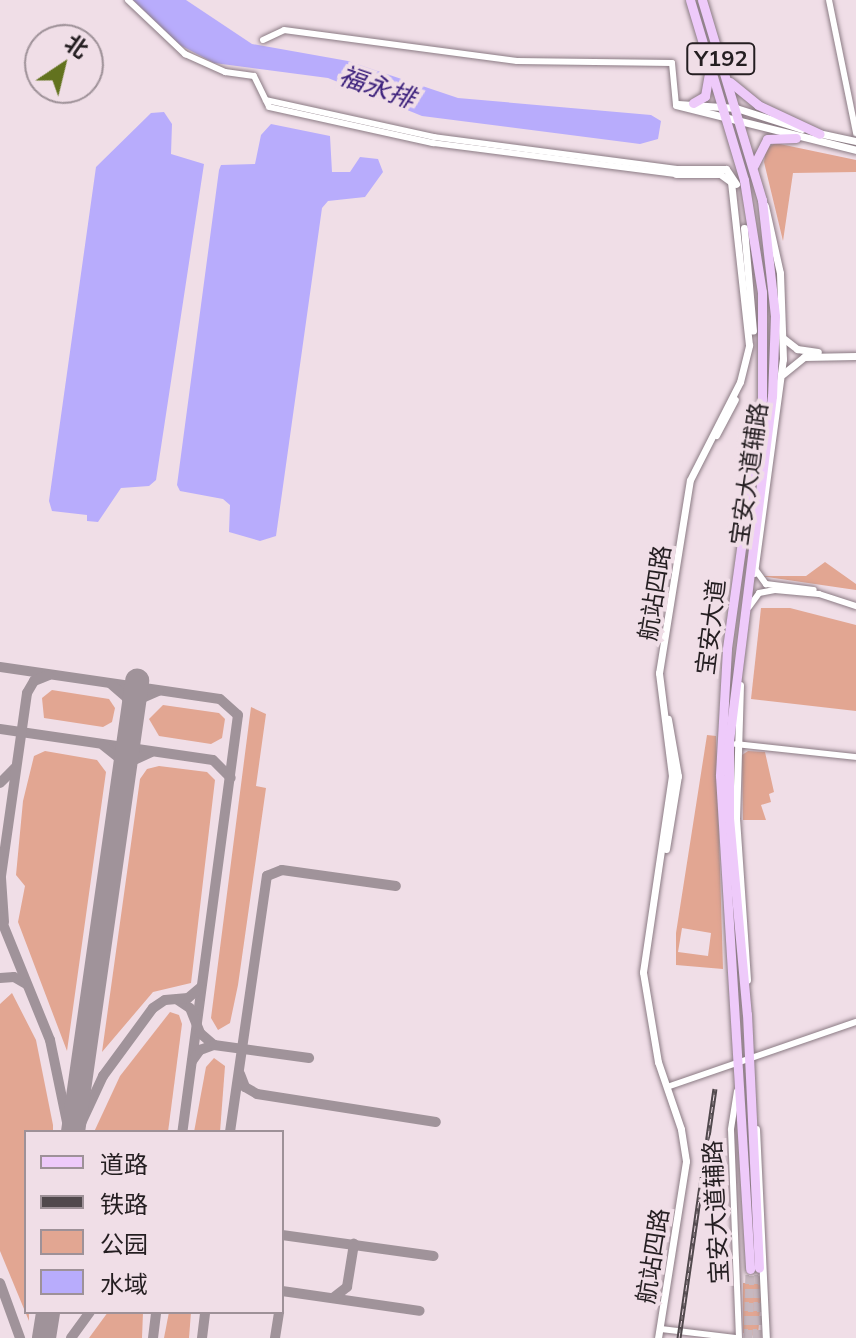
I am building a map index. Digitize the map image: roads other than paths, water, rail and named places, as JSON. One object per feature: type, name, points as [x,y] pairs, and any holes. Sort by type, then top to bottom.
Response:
[{"type":"main road","name":"宝安大道","points":[[690,0],[755,230],[765,351],[730,742],[736,1064],[754,1268],[750,1059],[747,1014],[729,818],[730,742],[739,641],[775,352],[771,262],[757,182],[702,0]]},
{"type":"main road","points":[[693,103],[707,93],[709,67]]},
{"type":"main road","points":[[727,78],[753,102],[820,134]]},
{"type":"main road","points":[[676,105],[693,103],[856,141]]},
{"type":"main road","points":[[676,105],[722,109]]},
{"type":"main road","points":[[738,113],[796,138],[856,150]]},
{"type":"main road","points":[[753,169],[767,139],[796,138]]},
{"type":"main road","name":"航站四路","points":[[658,1338],[686,1172],[683,1137],[667,1087],[648,971],[678,776],[662,675],[694,481],[744,380],[753,346],[751,273],[735,180],[726,169],[676,172]]},
{"type":"main road","name":"宝安大道辅路","points":[[730,742],[782,376],[783,338],[776,242],[757,182]]},
{"type":"main road","points":[[783,338],[803,351],[856,354]]},
{"type":"main road","points":[[782,376],[791,363],[804,357],[856,354]]},
{"type":"main road","points":[[739,641],[740,681]]},
{"type":"main road","name":"宝安大道辅路","points":[[752,1104],[766,1267],[766,1338]]},
{"type":"street","points":[[128,0],[158,34],[185,54],[225,72],[254,76],[268,103],[434,137],[676,172]]},
{"type":"street","points":[[829,0],[856,133]]},
{"type":"street","points":[[263,40],[284,30],[517,61],[672,63],[676,105]]},
{"type":"street","points":[[755,568],[761,582],[775,588],[856,604]]},
{"type":"street","points":[[749,607],[759,593],[775,588]]},
{"type":"street","points":[[730,742],[856,755]]},
{"type":"street","points":[[667,1087],[856,1022]]},
{"type":"street","name":"宝安大道辅路","points":[[738,1083],[731,1130],[738,1338]]},
{"type":"street","points":[[661,1329],[738,1338]]},
{"type":"water","name":"福永排","points":[[133,0],[186,0],[252,44],[348,61],[458,98],[651,115],[661,121],[658,139],[640,144],[422,116],[328,78],[214,63],[180,45]]},
{"type":"water","points":[[164,112],[172,124],[171,154],[204,164],[156,480],[149,486],[121,488],[98,522],[87,521],[87,515],[52,511],[49,501],[96,167],[151,113]]},
{"type":"water","points":[[271,124],[330,136],[332,172],[350,172],[360,157],[378,159],[383,172],[365,197],[328,201],[322,208],[276,536],[260,541],[229,532],[230,505],[223,499],[180,491],[177,485],[219,170],[221,165],[255,164],[261,135]]},
{"type":"tunnel","points":[[757,1338],[759,1268]]},
{"type":"tunnel","points":[[748,1338],[750,1269]]},
{"type":"railway","points":[[679,1338],[715,1089]]}]
